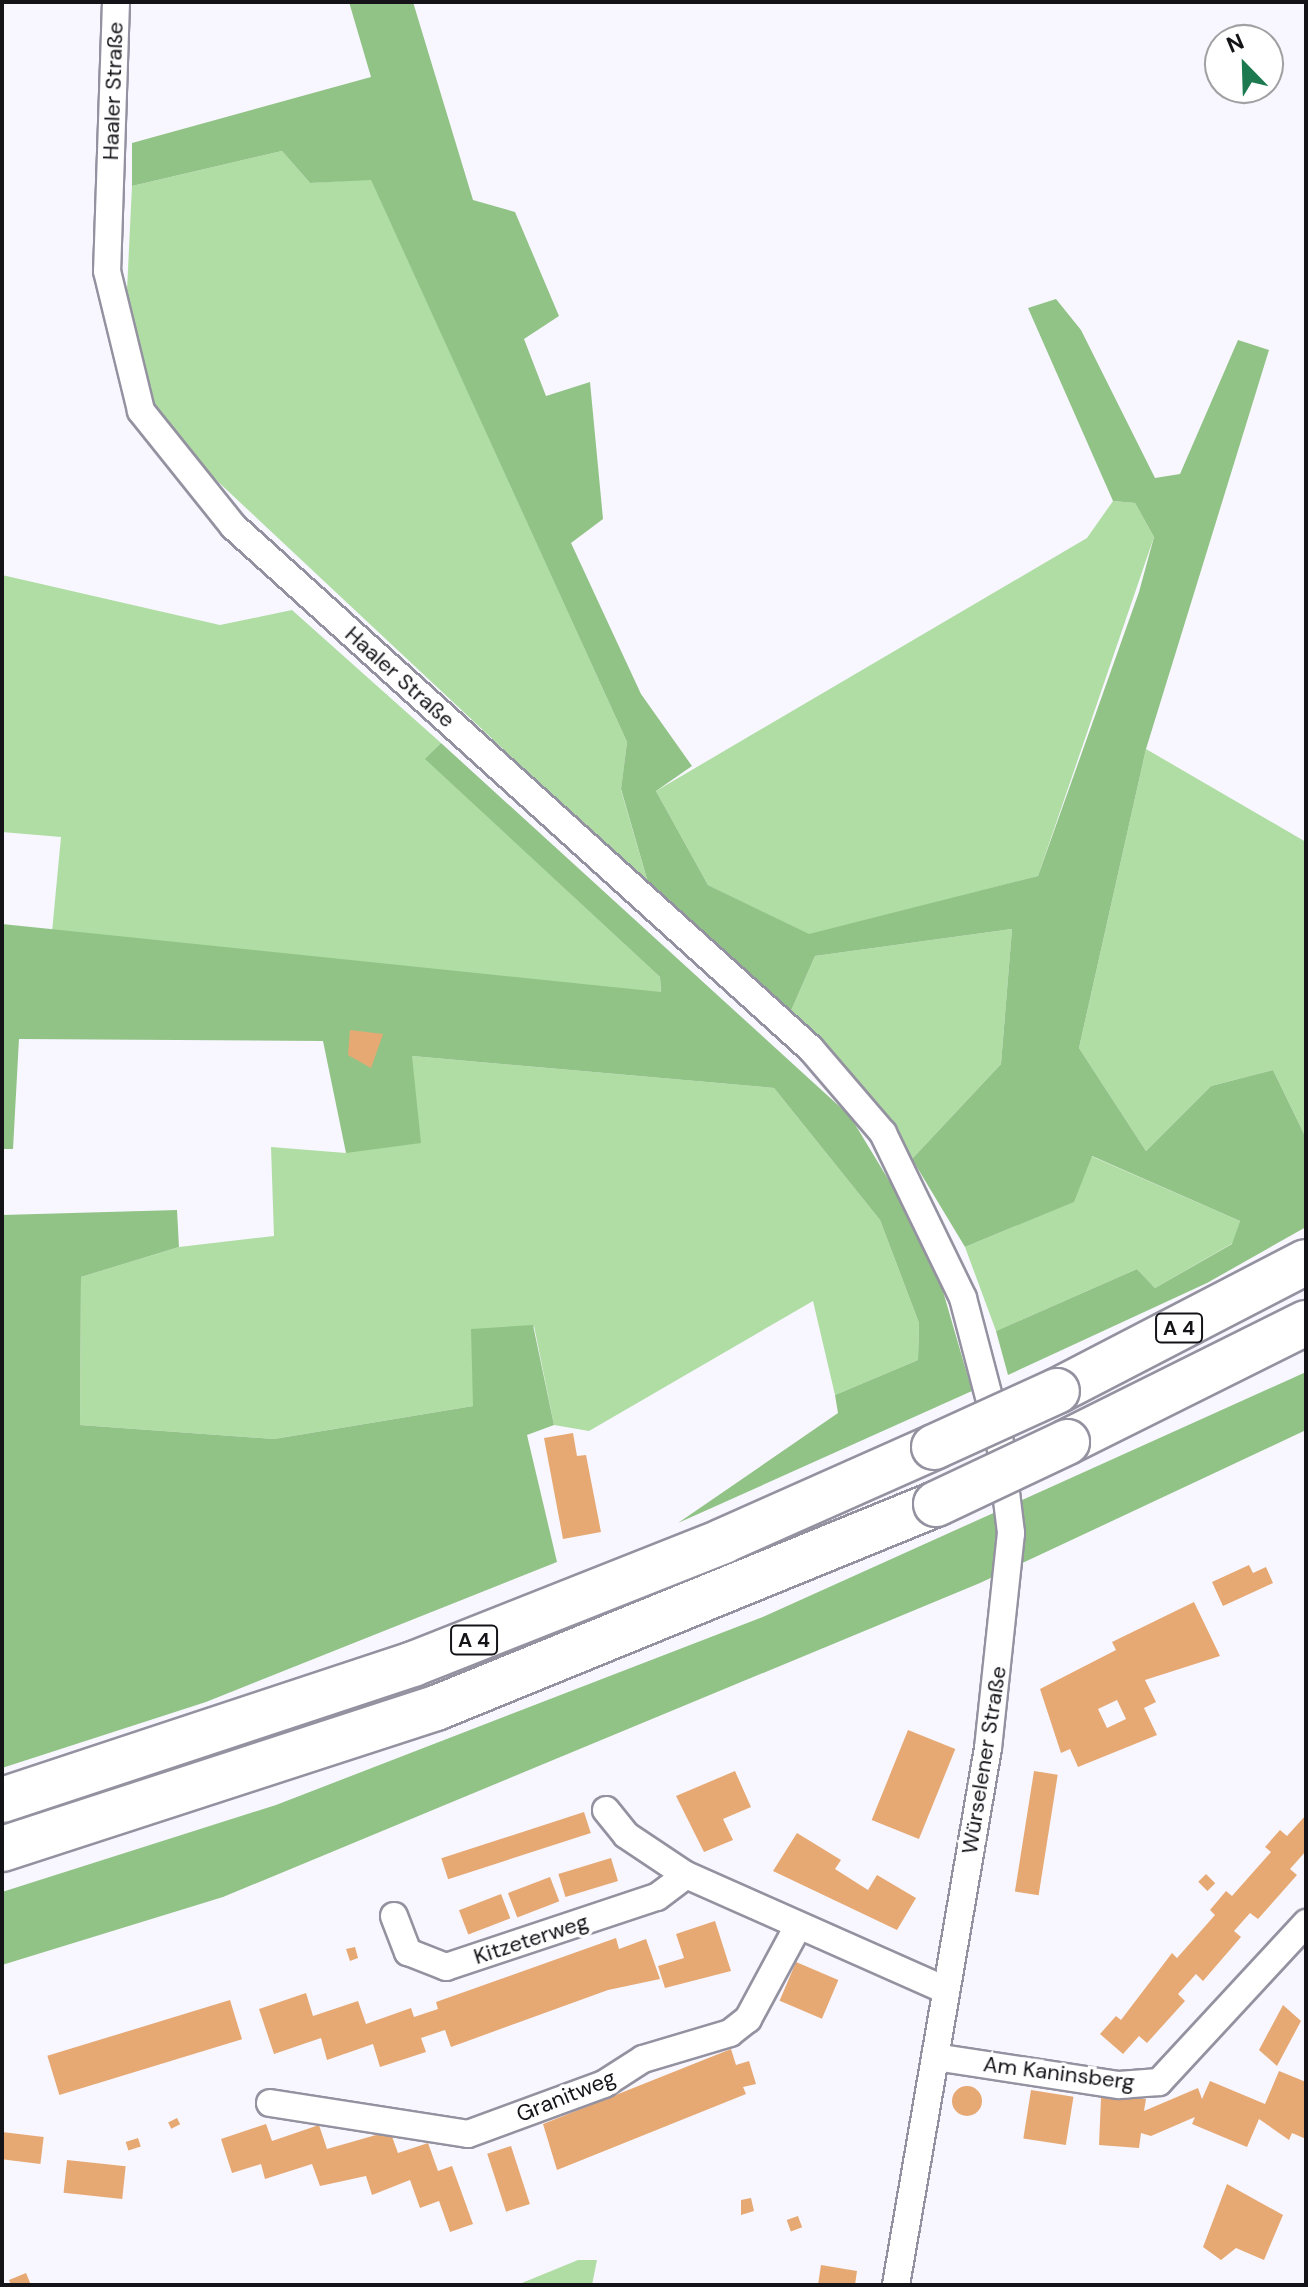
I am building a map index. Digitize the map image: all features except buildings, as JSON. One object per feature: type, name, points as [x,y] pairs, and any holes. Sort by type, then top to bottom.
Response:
[{"type":"highway","name":"A 4","points":[[2,1800],[413,1664],[723,1541],[1057,1391],[1306,1262]]},
{"type":"highway","name":"A 4","points":[[2,1849],[436,1708],[936,1504],[1306,1323]]},
{"type":"street","name":"Haaler Straße","points":[[116,2],[107,271],[141,411],[233,526],[811,1049],[883,1133],[938,1240]]},
{"type":"street","name":"Würselener Straße","points":[[896,2285],[988,1748],[1011,1533],[978,1348],[938,1240]]},
{"type":"street","points":[[606,1810],[626,1835],[686,1875],[946,1990]]},
{"type":"street","name":"Kitzeterweg","points":[[394,1916],[408,1952],[446,1967],[657,1897],[686,1875]]},
{"type":"street","name":"Am Kaninsberg","points":[[935,2057],[1119,2085],[1159,2082],[1306,1923]]},
{"type":"street","name":"Granitweg","points":[[270,2103],[468,2134],[604,2084],[643,2059],[730,2033],[748,2019],[798,1926]]},
{"type":"green space","points":[[349,2],[413,2],[473,200],[515,212],[559,316],[524,339],[546,396],[590,382],[603,519],[571,543],[641,694],[692,766],[656,791],[708,885],[809,934],[1038,876],[1139,592],[1154,537],[1135,503],[1113,501],[1028,308],[1056,299],[1081,330],[1155,478],[1180,474],[1238,340],[1269,350],[1146,749],[1079,1048],[1146,1151],[1211,1086],[1273,1070],[1306,1138],[1306,1227],[1207,1283],[1008,1375],[996,1331],[1137,1269],[1155,1288],[1232,1244],[1240,1221],[1092,1156],[1074,1202],[965,1247],[912,1159],[1001,1064],[1012,929],[815,956],[787,1020],[649,886],[621,789],[627,742],[371,180],[310,183],[282,151],[132,186],[132,143],[371,77]]},
{"type":"green space","points":[[282,151],[310,183],[371,179],[627,742],[621,790],[649,886],[197,462],[144,389],[127,290],[132,186]]},
{"type":"green space","points":[[1113,501],[1135,503],[1154,537],[1038,876],[809,935],[708,885],[656,791],[1087,538]]},
{"type":"green space","points":[[2,575],[220,625],[292,610],[441,743],[426,759],[660,977],[661,993],[52,932],[61,837],[2,832]]},
{"type":"green space","points":[[441,743],[850,1116],[931,1250],[972,1391],[678,1523],[838,1413],[835,1395],[918,1360],[919,1323],[880,1220],[774,1088],[412,1056],[421,1143],[346,1153],[323,1041],[19,1039],[13,1149],[2,1149],[2,924],[661,992],[660,977],[425,759]]},
{"type":"green space","points":[[1146,749],[1306,842],[1306,1138],[1273,1070],[1211,1086],[1146,1151],[1079,1048]]},
{"type":"green space","points":[[1012,929],[1001,1064],[912,1159],[839,1067],[787,1020],[815,956]]},
{"type":"green space","points":[[412,1056],[774,1088],[880,1220],[919,1323],[918,1360],[835,1395],[813,1301],[589,1431],[554,1425],[534,1326],[473,1406],[274,1439],[80,1425],[81,1277],[179,1247],[274,1236],[271,1147],[346,1153]]},
{"type":"green space","points":[[1091,1156],[1240,1221],[1233,1243],[1155,1288],[1137,1269],[996,1331],[965,1247],[1073,1202]]},
{"type":"green space","points":[[177,1210],[179,1247],[81,1277],[80,1425],[274,1439],[473,1406],[471,1329],[533,1325],[554,1425],[527,1435],[557,1562],[206,1702],[2,1768],[2,1215]]},
{"type":"green space","points":[[1306,1372],[1306,1430],[980,1583],[223,1897],[2,1965],[2,1892],[276,1805],[765,1616]]},
{"type":"green space","points":[[578,2260],[597,2260],[592,2285],[517,2285]]}]
